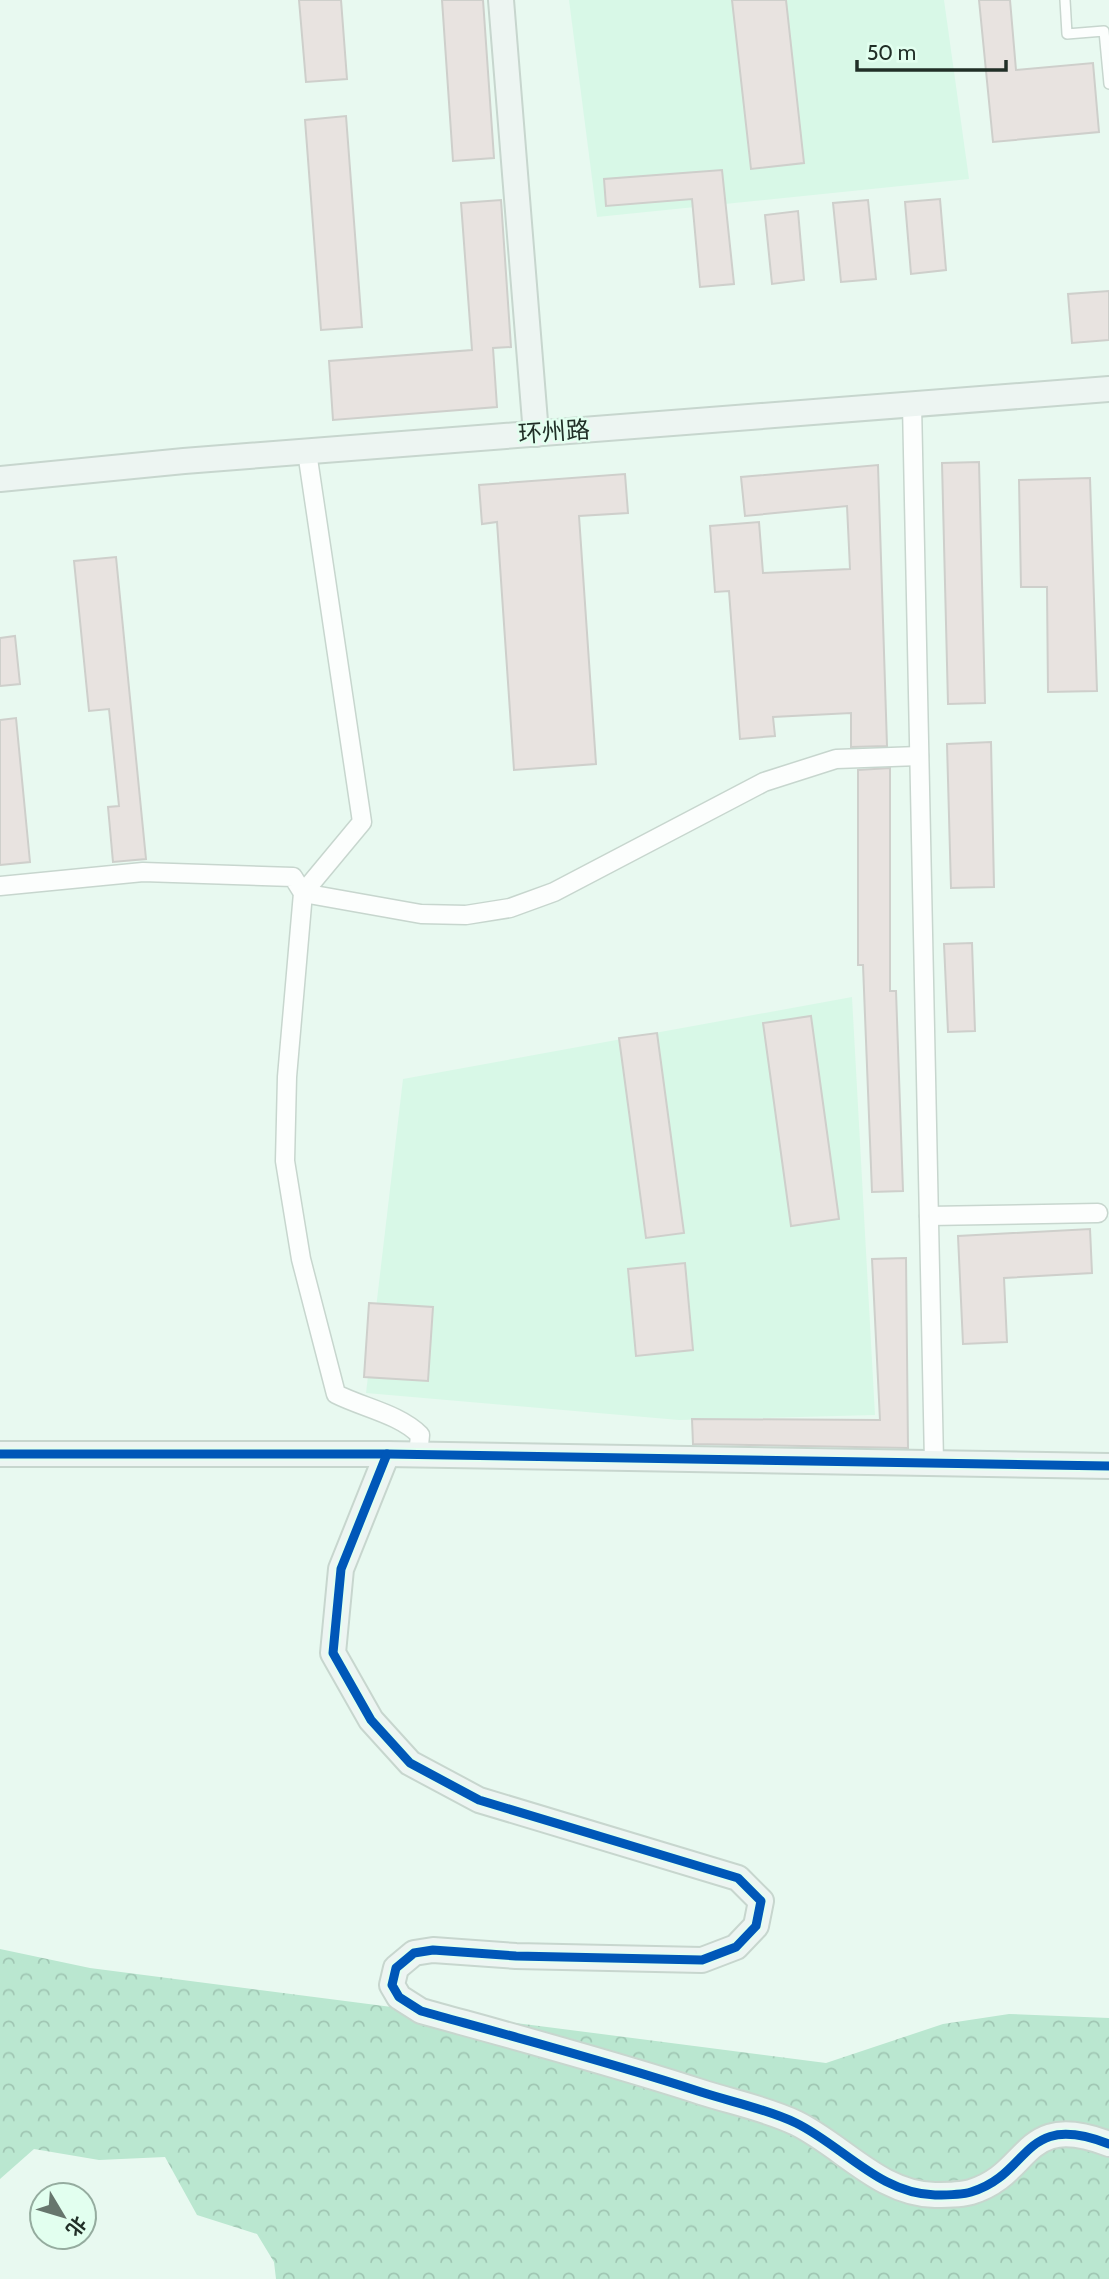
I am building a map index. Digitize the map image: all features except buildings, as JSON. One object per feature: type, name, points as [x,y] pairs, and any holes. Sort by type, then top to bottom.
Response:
[{"type":"street","points":[[501,0],[537,434]]},
{"type":"street","name":"环州路","points":[[0,479],[1109,389]]},
{"type":"street","points":[[912,404],[934,1462]]},
{"type":"street","points":[[307,452],[362,821],[303,893],[287,1077],[285,1161],[301,1259],[336,1394],[365,1408],[406,1420],[420,1435],[418,1456]]},
{"type":"street","points":[[0,886],[144,872],[293,877],[303,893],[443,916],[510,908],[554,892],[764,782],[835,759],[919,755]]},
{"type":"street","points":[[929,1216],[1098,1213]]},
{"type":"street","points":[[0,1454],[387,1454],[1109,1466]]},
{"type":"street","points":[[387,1454],[341,1569],[332,1653],[371,1720],[410,1763],[479,1800],[738,1878],[761,1901],[756,1926],[736,1947],[702,1960],[516,1956],[433,1950],[414,1953],[396,1968],[392,1985],[399,1997],[421,2011],[665,2080],[794,2122],[836,2145],[875,2176],[903,2191],[934,2195],[971,2192],[997,2178],[1030,2147],[1052,2136],[1076,2132],[1109,2144]]},
{"type":"lane","points":[[1065,0],[1068,34],[1104,31],[1109,84]]},
{"type":"shaded area","points":[[569,0],[944,0],[969,179],[597,217]]},
{"type":"shaded area","points":[[852,997],[875,1415],[679,1420],[366,1393],[403,1079]]},
{"type":"green space","points":[[0,1949],[90,1968],[826,2063],[943,2024],[1009,2014],[1109,2018],[1109,2279],[276,2279],[274,2262],[257,2234],[197,2215],[165,2157],[99,2160],[34,2149],[0,2179]]},
{"type":"cycle path","points":[[0,1454],[387,1454],[1109,1466]]},
{"type":"cycle path","points":[[387,1454],[341,1569],[333,1653],[371,1720],[410,1763],[479,1800],[738,1878],[761,1901],[756,1926],[736,1947],[702,1960],[516,1956],[433,1950],[414,1953],[396,1968],[392,1985],[399,1997],[421,2011],[597,2060],[773,2114],[813,2133],[879,2178],[915,2193],[943,2195],[971,2192],[991,2183],[1006,2172],[1030,2148],[1059,2135],[1080,2136],[1109,2144]]}]
